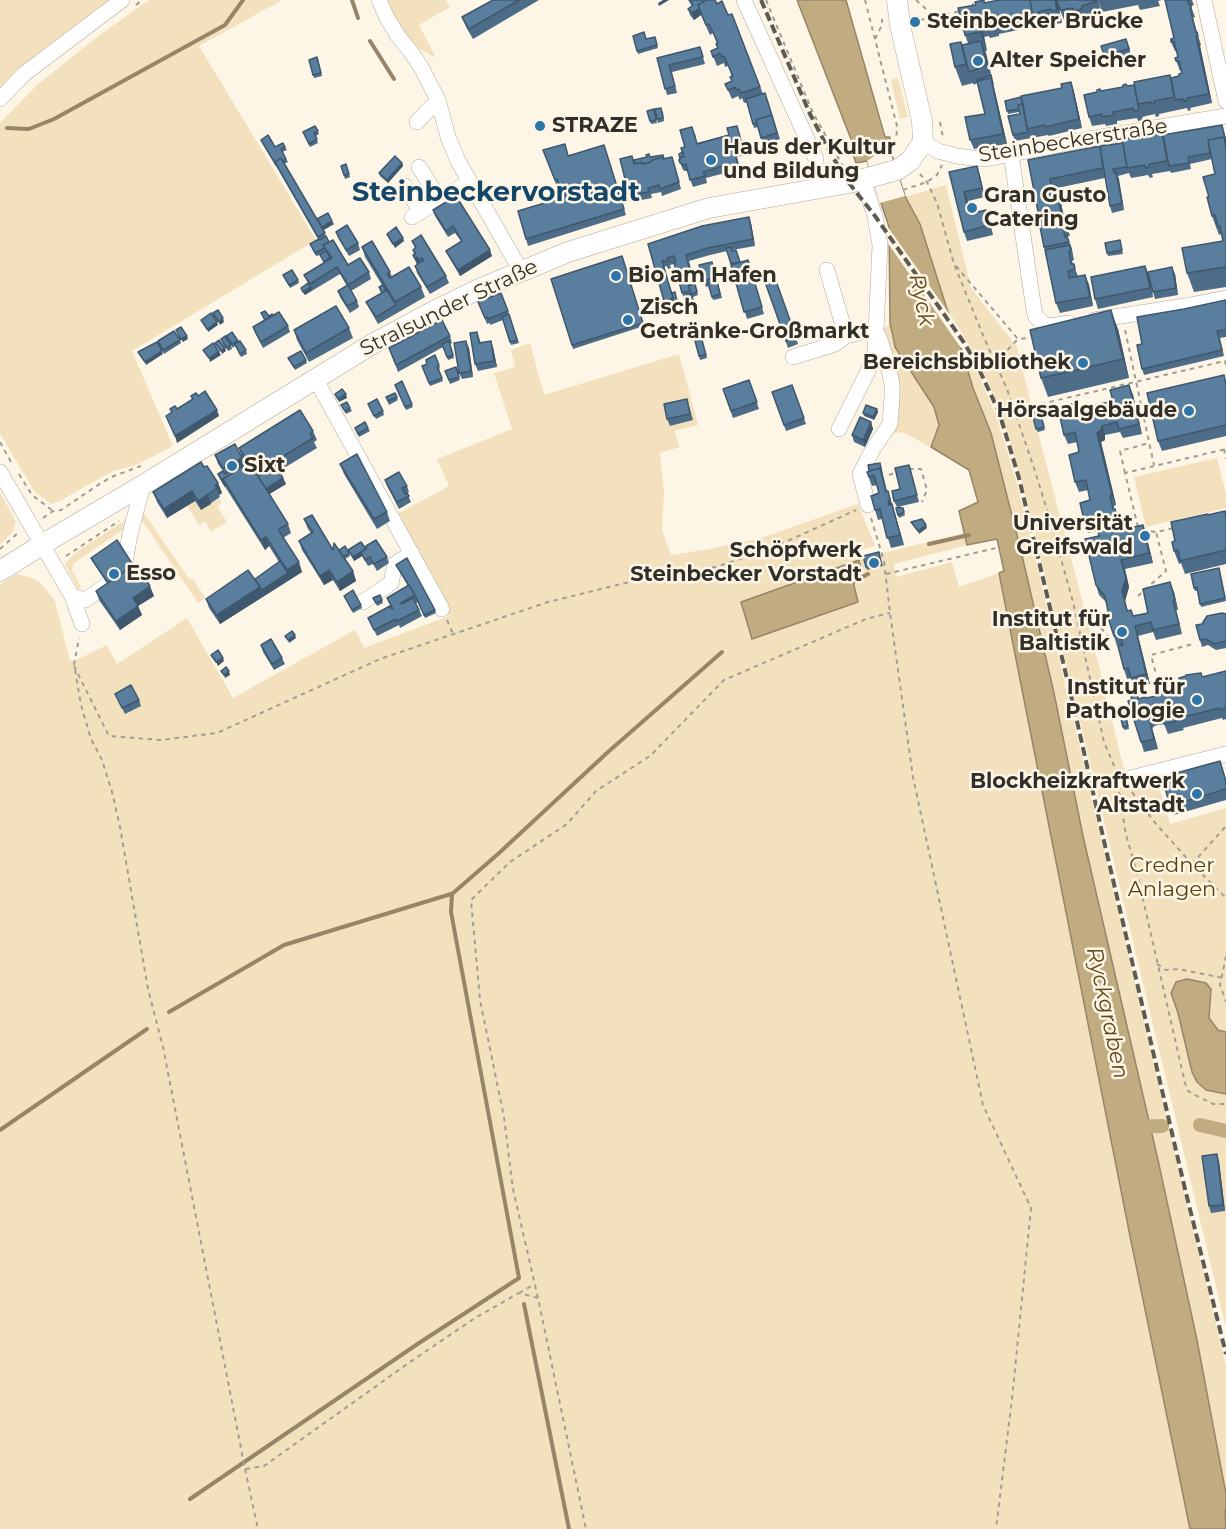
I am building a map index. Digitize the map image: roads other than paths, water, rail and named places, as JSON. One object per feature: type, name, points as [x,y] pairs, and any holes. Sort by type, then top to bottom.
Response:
[{"type":"main road","points":[[883,0],[900,25]]},
{"type":"main road","points":[[897,0],[900,25],[922,121],[923,142]]},
{"type":"main road","name":"Stralsunder Straße","points":[[0,572],[315,378],[436,310],[520,271],[568,252],[709,208],[867,179],[897,170],[910,161],[923,142]]},
{"type":"street","points":[[0,99],[24,74],[122,0]]},
{"type":"street","points":[[379,0],[398,36],[421,67],[438,100],[448,137],[458,161],[520,271]]},
{"type":"street","points":[[744,0],[816,159]]},
{"type":"street","points":[[1204,0],[1226,101]]},
{"type":"street","points":[[417,122],[438,100]]},
{"type":"street","name":"Steinbeckerstraße","points":[[923,142],[938,151],[979,159],[1226,116]]},
{"type":"street","points":[[1011,154],[1029,296],[1036,317],[1044,324],[1051,326],[1122,316],[1226,298]]},
{"type":"street","points":[[419,167],[440,200]]},
{"type":"street","points":[[839,429],[875,352],[880,245],[867,179]]},
{"type":"street","points":[[405,186],[417,214],[469,182]]},
{"type":"street","points":[[827,270],[846,336]]},
{"type":"street","points":[[793,357],[835,344],[846,336],[876,328]]},
{"type":"street","points":[[862,507],[860,474],[890,424],[892,397],[887,361],[876,328]]},
{"type":"street","points":[[315,378],[442,609]]},
{"type":"street","points":[[6,466],[43,544],[72,596],[82,624]]},
{"type":"street","points":[[72,596],[85,600],[123,574],[130,534],[143,484]]},
{"type":"street","points":[[363,602],[391,583],[396,564],[412,553]]},
{"type":"street","points":[[1120,782],[1226,754]]},
{"type":"water","points":[[797,0],[846,0],[885,137],[890,137],[889,146],[905,196],[920,224],[973,388],[991,433],[1054,693],[1083,836],[1197,1340],[1226,1494],[1226,1529],[1190,1529],[999,573],[1004,571],[997,539],[967,545],[959,511],[978,502],[969,470],[931,447],[939,425],[934,407],[895,347],[890,324],[889,227],[867,161],[856,163],[852,152],[854,147]]},
{"type":"water","points":[[859,560],[861,569],[851,573],[858,602],[752,639],[741,602]]},
{"type":"water","points":[[1187,979],[1206,983],[1211,989],[1209,1018],[1218,1030],[1226,1032],[1226,1094],[1206,1090],[1197,1082],[1192,1072],[1171,993],[1176,982]]},
{"type":"waterway","points":[[7,128],[29,129],[54,119],[225,25],[243,0]]},
{"type":"waterway","points":[[352,0],[358,18]]},
{"type":"waterway","points":[[370,41],[394,79]]},
{"type":"waterway","points":[[929,544],[969,535]]},
{"type":"waterway","points":[[853,582],[868,574]]},
{"type":"waterway","points":[[190,1499],[419,1343],[519,1278],[451,912],[452,894],[722,652]]},
{"type":"waterway","points":[[169,1012],[284,945],[451,894]]},
{"type":"waterway","points":[[0,1130],[147,1029]]},
{"type":"waterway","points":[[1200,1125],[1226,1131]]},
{"type":"waterway","points":[[1132,1127],[1162,1126]]},
{"type":"waterway","points":[[524,1304],[569,1529]]},
{"type":"railway","points":[[761,0],[810,114],[832,156],[965,344],[999,412],[1019,478],[1185,1189],[1226,1354]]},
{"type":"place","name":"Steinbecker Brücke","points":[[915,22]]},
{"type":"place","name":"Alter Speicher","points":[[978,61]]},
{"type":"place","name":"STRAZE","points":[[540,126]]},
{"type":"place","name":"Haus der Kultur und Bildung","points":[[711,160]]},
{"type":"place","name":"Gran Gusto Catering","points":[[972,208]]},
{"type":"place","name":"Bio am Hafen","points":[[616,276]]},
{"type":"place","name":"Zisch Getränke-Großmarkt","points":[[628,320]]},
{"type":"place","name":"Bereichsbibliothek","points":[[1083,363]]},
{"type":"place","name":"Hörsaalgebäude","points":[[1189,411]]},
{"type":"place","name":"Sixt","points":[[232,466]]},
{"type":"place","name":"Universität Greifswald","points":[[1145,536]]},
{"type":"place","name":"Schöpfwerk Steinbecker Vorstadt","points":[[874,563]]},
{"type":"place","name":"Esso","points":[[114,574]]},
{"type":"place","name":"Institut für Baltistik","points":[[1122,632]]},
{"type":"place","name":"Institut für Pathologie","points":[[1197,700]]},
{"type":"place","name":"Blockheizkraftwerk Altstadt","points":[[1197,794]]},
{"type":"district","name":"Steinbeckervorstadt","points":[[496,193]]},
{"type":"water label","name":"Ryck","points":[[921,300]]},
{"type":"water label","name":"Ryckgraben","points":[[1107,1013]]},
{"type":"park label","name":"Credner Anlagen","points":[[1172,878]]}]
